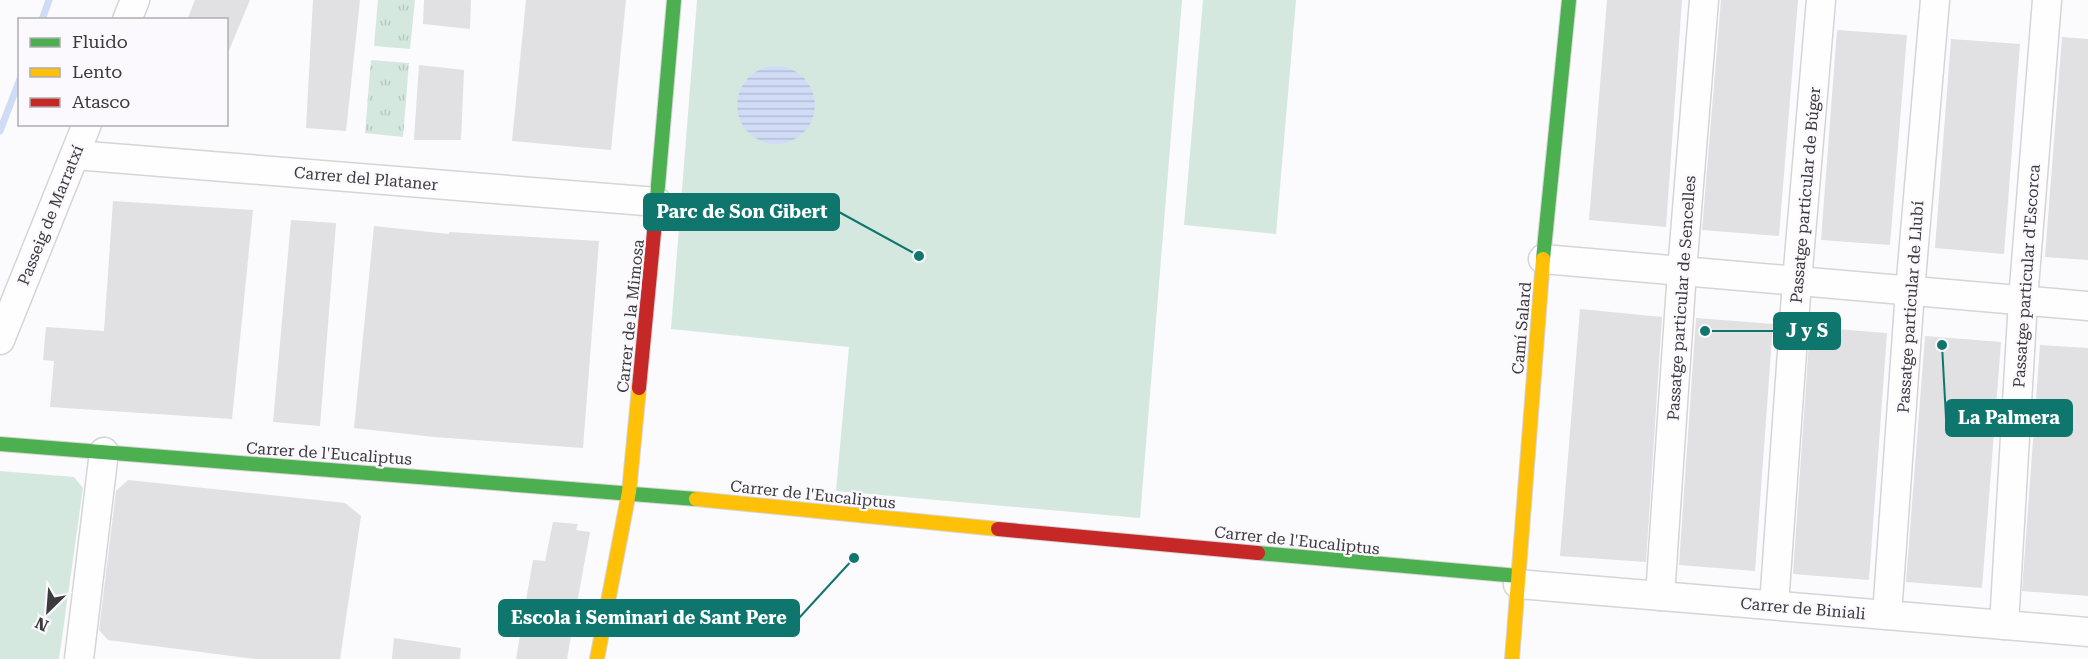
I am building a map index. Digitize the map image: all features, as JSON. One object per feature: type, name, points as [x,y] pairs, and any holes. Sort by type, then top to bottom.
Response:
[{"type":"street","points":[[129,18],[135,0]]},
{"type":"street","name":"Carrer de la Mimosa","points":[[597,659],[629,492],[674,0]]},
{"type":"street","name":"Camí Salard","points":[[1512,659],[1544,259],[1569,0]]},
{"type":"street","name":"Passatge particular de Sencelles","points":[[1660,596],[1682,271],[1704,0]]},
{"type":"street","name":"Passatge particular de Búger","points":[[1774,605],[1797,281],[1821,0]]},
{"type":"street","name":"Passatge particular de Llubí","points":[[1887,615],[1910,291],[1935,0]]},
{"type":"street","name":"Passatge particular d'Escorca","points":[[2004,625],[2023,300],[2047,0]]},
{"type":"street","name":"Passeig de Marratxí","points":[[0,340],[86,126]]},
{"type":"street","name":"Carrer del Plataner","points":[[75,155],[657,202]]},
{"type":"street","points":[[1544,259],[2088,306]]},
{"type":"street","name":"Carrer de l'Eucaliptus","points":[[0,444],[629,492],[1518,580]]},
{"type":"street","points":[[79,659],[104,452]]},
{"type":"street","name":"Carrer de Biniali","points":[[1518,580],[1660,596],[2088,632]]},
{"type":"green space","points":[[378,0],[415,0],[410,49],[374,46]]},
{"type":"green space","points":[[697,0],[1182,0],[1140,518],[836,491],[849,347],[671,329]]},
{"type":"green space","points":[[1203,0],[1296,0],[1276,234],[1184,225]]},
{"type":"green space","points":[[371,60],[409,63],[403,137],[365,133]]},
{"type":"green space","points":[[0,471],[74,477],[83,488],[59,659],[0,659]]},
{"type":"water","points":[[776,66],[791,69],[804,77],[812,90],[815,105],[812,120],[804,133],[791,141],[776,144],[761,141],[748,133],[740,120],[737,105],[740,90],[748,77],[761,69]]},
{"type":"building","points":[[195,0],[250,0],[228,53],[228,18],[188,18]]},
{"type":"building","points":[[313,0],[360,0],[346,131],[306,128]]},
{"type":"building","points":[[424,0],[471,0],[470,29],[423,24]]},
{"type":"building","points":[[526,0],[626,0],[611,150],[512,141]]},
{"type":"building","points":[[1607,0],[1682,0],[1666,227],[1589,220]]},
{"type":"building","points":[[1721,0],[1798,0],[1779,236],[1702,230]]},
{"type":"building","points":[[1837,30],[1907,35],[1890,245],[1821,240]]},
{"type":"building","points":[[2062,37],[2088,39],[2088,260],[2045,257]]},
{"type":"building","points":[[1951,39],[2020,44],[2004,254],[1935,248]]},
{"type":"building","points":[[419,65],[464,70],[461,140],[414,140]]},
{"type":"building","points":[[113,201],[253,210],[232,419],[50,407],[54,361],[43,360],[46,327],[104,331]]},
{"type":"building","points":[[291,220],[336,223],[320,426],[273,422]]},
{"type":"building","points":[[374,226],[449,234],[449,232],[599,241],[583,448],[434,437],[354,428]]},
{"type":"building","points":[[1580,309],[1662,317],[1646,562],[1560,556]]},
{"type":"building","points":[[1696,318],[1773,324],[1755,571],[1679,565]]},
{"type":"building","points":[[1810,327],[1887,333],[1869,580],[1793,574]]},
{"type":"building","points":[[1925,336],[2001,342],[1982,588],[1906,582]]},
{"type":"building","points":[[2040,345],[2088,348],[2088,596],[2022,591]]},
{"type":"building","points":[[128,480],[345,503],[361,516],[340,659],[255,659],[108,640],[99,630],[116,491]]},
{"type":"building","points":[[553,522],[578,524],[576,530],[590,532],[567,659],[516,659],[533,560],[545,561]]},
{"type":"building","points":[[394,638],[461,648],[460,659],[392,659]]},
{"type":"waterway","points":[[43,18],[49,0]]},
{"type":"waterway","points":[[0,131],[18,84]]},
{"type":"traffic: fast","points":[[654,232],[674,0]]},
{"type":"traffic: fast","points":[[1543,259],[1569,0]]},
{"type":"traffic: fast","points":[[0,444],[696,499]]},
{"type":"traffic: fast","points":[[1258,553],[1518,576]]},
{"type":"traffic: slow","points":[[1512,659],[1543,259]]},
{"type":"traffic: slow","points":[[597,659],[629,492],[639,388]]},
{"type":"traffic: slow","points":[[696,499],[998,529]]},
{"type":"traffic: jam","points":[[639,388],[654,232]]},
{"type":"traffic: jam","points":[[998,529],[1258,553]]},
{"type":"place","name":"Parc de Son Gibert","points":[[919,256]]},
{"type":"place","name":"J y S","points":[[1705,331]]},
{"type":"place","name":"La Palmera","points":[[1942,345]]},
{"type":"place","name":"Escola i Seminari de Sant Pere","points":[[854,558]]}]
